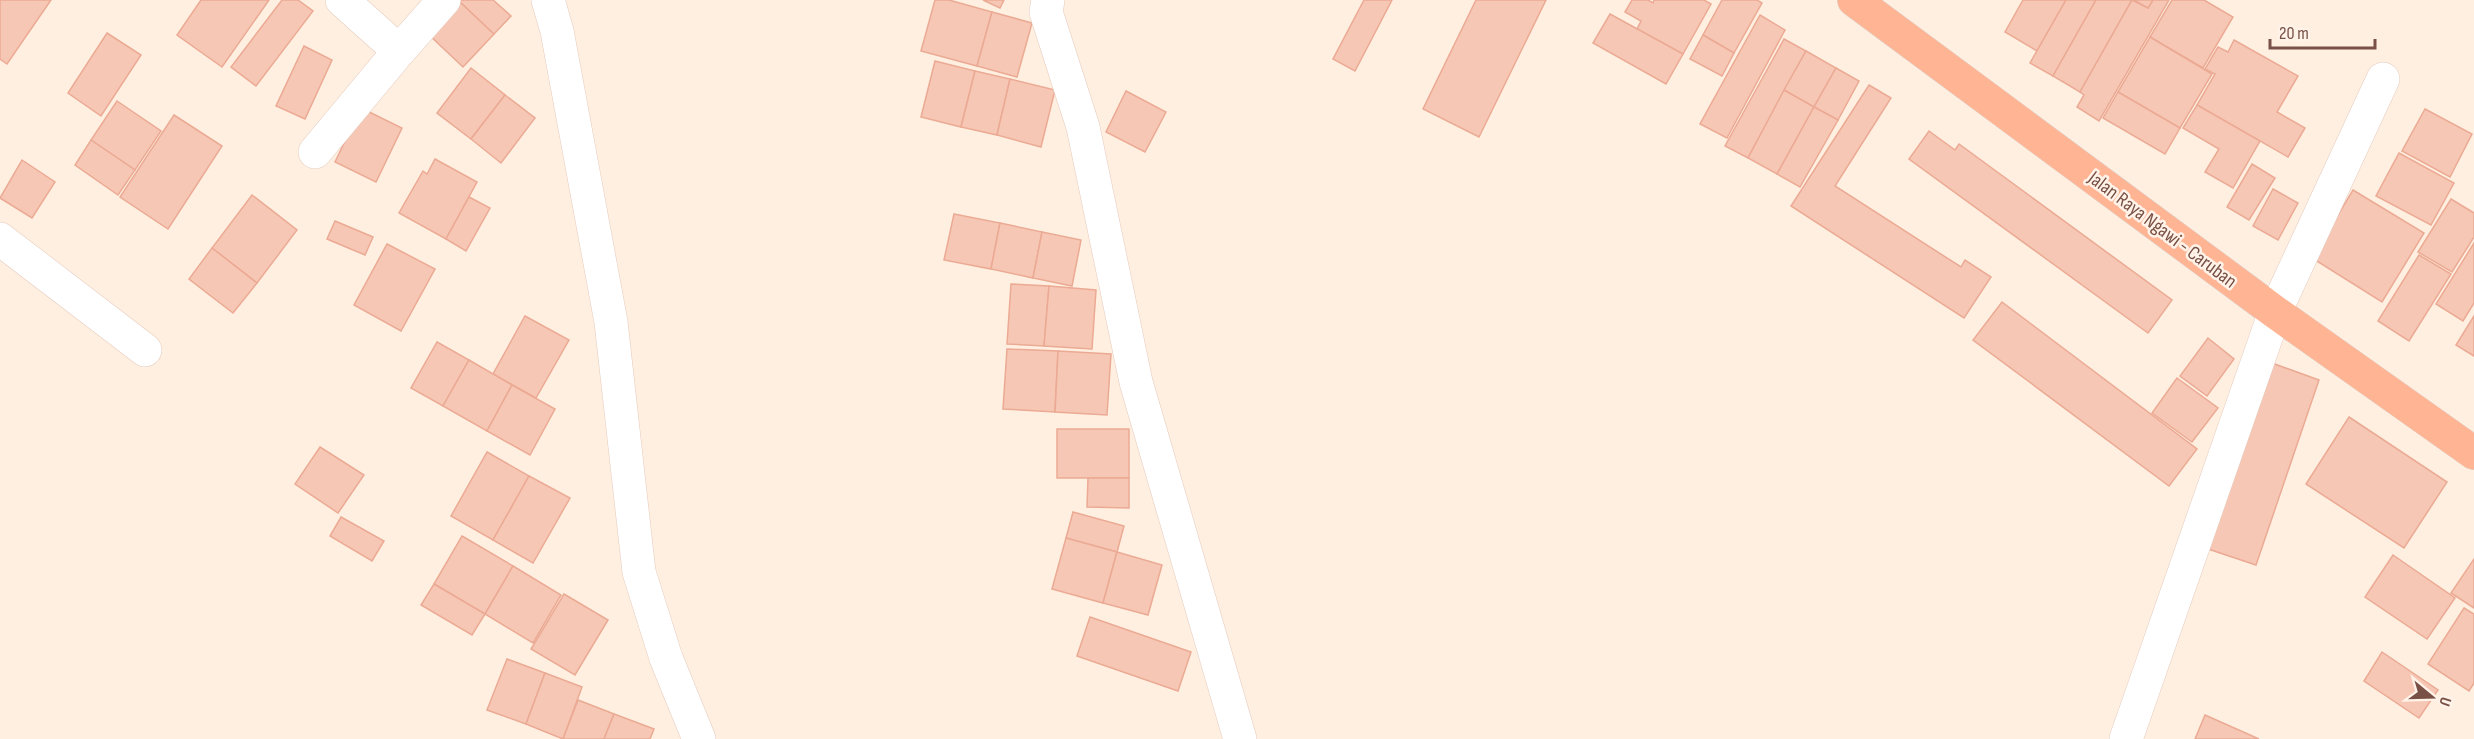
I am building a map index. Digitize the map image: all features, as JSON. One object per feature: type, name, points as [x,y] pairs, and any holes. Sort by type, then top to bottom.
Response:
[{"type":"highway","name":"Jalan Raya Ngawi - Caruban","points":[[1854,0],[2275,312],[2474,453]]},
{"type":"street","points":[[342,0],[399,51]]},
{"type":"street","points":[[315,152],[444,0]]},
{"type":"street","points":[[548,0],[557,31],[611,322],[639,572],[666,658],[699,739]]},
{"type":"street","points":[[1048,0],[1046,12],[1083,127],[1136,382],[1239,739]]},
{"type":"street","points":[[2126,739],[2275,312],[2382,79]]},
{"type":"street","points":[[0,238],[145,350]]},
{"type":"building","points":[[0,0],[51,0],[7,64],[0,59]]},
{"type":"building","points":[[201,0],[269,0],[222,67],[177,35]]},
{"type":"building","points":[[282,0],[298,0],[313,11],[256,86],[231,67]]},
{"type":"building","points":[[458,0],[494,34],[463,67],[427,33]]},
{"type":"building","points":[[458,0],[493,0],[511,16],[494,34]]},
{"type":"building","points":[[935,0],[949,0],[992,12],[977,66],[921,51]]},
{"type":"building","points":[[983,0],[1004,0],[1000,8]]},
{"type":"building","points":[[1364,0],[1392,0],[1355,71],[1333,59]]},
{"type":"building","points":[[1476,0],[1546,0],[1479,137],[1423,109]]},
{"type":"building","points":[[1632,0],[1648,0],[1653,3],[1654,0],[1704,0],[1711,4],[1683,54],[1637,29],[1641,21],[1625,12]]},
{"type":"building","points":[[1722,0],[1757,0],[1762,3],[1734,53],[1703,35]]},
{"type":"building","points":[[2023,0],[2066,0],[2037,51],[2005,32]]},
{"type":"building","points":[[2066,0],[2096,0],[2053,76],[2030,63]]},
{"type":"building","points":[[2096,0],[2132,0],[2080,92],[2053,76]]},
{"type":"building","points":[[2132,0],[2148,8],[2153,0],[2169,0],[2099,121],[2077,107],[2084,95],[2080,92]]},
{"type":"building","points":[[2134,0],[2153,0],[2148,8]]},
{"type":"building","points":[[2172,0],[2204,0],[2233,17],[2203,68],[2150,37]]},
{"type":"building","points":[[992,12],[1032,23],[1017,77],[977,66]]},
{"type":"building","points":[[1610,14],[1683,54],[1666,84],[1593,43]]},
{"type":"building","points":[[1760,15],[1785,30],[1727,138],[1700,124]]},
{"type":"building","points":[[107,33],[141,55],[101,116],[68,93]]},
{"type":"building","points":[[1703,35],[1734,53],[1722,76],[1690,59]]},
{"type":"building","points":[[2150,37],[2212,74],[2180,128],[2118,92]]},
{"type":"building","points":[[1784,39],[1806,51],[1748,158],[1725,146]]},
{"type":"building","points":[[2234,40],[2298,76],[2277,112],[2305,128],[2288,157],[2197,105],[2215,74],[2205,69],[2218,47],[2228,52]]},
{"type":"building","points":[[304,46],[332,60],[305,119],[276,106]]},
{"type":"building","points":[[1806,51],[1836,68],[1814,107],[1784,90]]},
{"type":"building","points":[[935,61],[975,71],[961,127],[921,117]]},
{"type":"building","points":[[471,68],[505,95],[471,139],[437,113]]},
{"type":"building","points":[[1836,68],[1859,81],[1838,120],[1814,107]]},
{"type":"building","points":[[975,71],[1010,79],[997,135],[961,127]]},
{"type":"building","points":[[1010,79],[1055,90],[1041,147],[997,135]]},
{"type":"building","points":[[1869,85],[1891,98],[1835,186],[1961,267],[1965,260],[1991,277],[1964,318],[1791,206]]},
{"type":"building","points":[[1784,90],[1814,107],[1777,174],[1748,158]]},
{"type":"building","points":[[1126,91],[1166,112],[1145,152],[1106,132]]},
{"type":"building","points":[[2118,92],[2180,128],[2165,154],[2103,118]]},
{"type":"building","points":[[505,95],[535,118],[501,163],[471,139]]},
{"type":"building","points":[[117,101],[161,131],[135,170],[91,140]]},
{"type":"building","points":[[2197,105],[2260,141],[2233,188],[2205,172],[2219,149],[2183,128]]},
{"type":"building","points":[[1814,107],[1838,120],[1800,187],[1777,174]]},
{"type":"building","points":[[361,108],[402,128],[376,182],[335,162]]},
{"type":"building","points":[[2425,109],[2472,134],[2450,177],[2402,151]]},
{"type":"building","points":[[174,115],[222,146],[168,229],[120,197]]},
{"type":"building","points":[[1929,131],[1955,150],[1959,144],[2172,300],[2148,333],[1909,159]]},
{"type":"building","points":[[91,140],[135,170],[118,195],[75,165]]},
{"type":"building","points":[[2399,153],[2454,183],[2431,225],[2376,196]]},
{"type":"building","points":[[435,159],[477,182],[446,239],[399,213],[423,171],[427,174]]},
{"type":"building","points":[[22,160],[55,182],[32,218],[0,198]]},
{"type":"building","points":[[2252,164],[2275,178],[2249,220],[2227,207]]},
{"type":"building","points":[[2273,189],[2298,203],[2278,240],[2253,226]]},
{"type":"building","points":[[2353,190],[2424,233],[2382,302],[2312,258]]},
{"type":"building","points":[[252,195],[297,230],[257,283],[212,248]]},
{"type":"building","points":[[469,197],[490,208],[466,251],[446,239]]},
{"type":"building","points":[[2451,199],[2474,213],[2474,237],[2452,272],[2418,252]]},
{"type":"building","points":[[954,214],[1000,223],[991,269],[944,260]]},
{"type":"building","points":[[335,221],[373,237],[365,255],[327,239]]},
{"type":"building","points":[[1000,223],[1042,232],[1033,278],[991,269]]},
{"type":"building","points":[[1042,232],[1081,240],[1072,286],[1033,278]]},
{"type":"building","points":[[2474,243],[2474,303],[2463,321],[2436,304]]},
{"type":"building","points":[[387,244],[435,269],[401,331],[354,305]]},
{"type":"building","points":[[212,248],[257,283],[233,313],[189,279]]},
{"type":"building","points":[[2419,255],[2451,274],[2409,341],[2378,321]]},
{"type":"building","points":[[1011,284],[1049,286],[1044,346],[1007,344]]},
{"type":"building","points":[[1049,286],[1096,290],[1092,349],[1044,346]]},
{"type":"building","points":[[2002,302],[2197,449],[2169,486],[1973,340]]},
{"type":"building","points":[[525,316],[569,340],[536,398],[493,374]]},
{"type":"building","points":[[2474,316],[2474,356],[2456,345]]},
{"type":"building","points":[[2208,338],[2234,359],[2207,396],[2180,376]]},
{"type":"building","points":[[437,342],[469,360],[443,406],[411,388]]},
{"type":"building","points":[[1007,349],[1058,351],[1055,412],[1003,409]]},
{"type":"building","points":[[1058,351],[1111,354],[1107,415],[1055,412]]},
{"type":"building","points":[[469,360],[512,385],[487,431],[443,406]]},
{"type":"building","points":[[2269,362],[2319,380],[2256,565],[2205,548]]},
{"type":"building","points":[[2177,378],[2218,408],[2192,442],[2152,413]]},
{"type":"building","points":[[512,385],[555,409],[530,455],[487,431]]},
{"type":"building","points":[[2349,417],[2447,482],[2404,548],[2306,484]]},
{"type":"building","points":[[1057,429],[1129,429],[1129,478],[1057,478]]},
{"type":"building","points":[[320,447],[364,475],[338,513],[295,484]]},
{"type":"building","points":[[487,452],[529,476],[493,540],[451,516]]},
{"type":"building","points":[[529,476],[570,498],[533,563],[493,540]]},
{"type":"building","points":[[1088,478],[1129,478],[1129,508],[1087,507]]},
{"type":"building","points":[[1073,512],[1124,526],[1117,552],[1066,538]]},
{"type":"building","points":[[341,517],[384,541],[372,561],[330,536]]},
{"type":"building","points":[[462,536],[513,566],[485,614],[434,584]]},
{"type":"building","points":[[1066,538],[1117,552],[1103,603],[1052,589]]},
{"type":"building","points":[[1117,552],[1162,565],[1148,615],[1103,603]]},
{"type":"building","points":[[2393,555],[2455,598],[2427,639],[2365,597]]},
{"type":"building","points":[[2474,559],[2474,608],[2451,593]]},
{"type":"building","points":[[513,566],[561,595],[533,643],[485,614]]},
{"type":"building","points":[[434,584],[485,614],[472,635],[421,605]]},
{"type":"building","points":[[564,594],[608,620],[575,675],[531,649]]},
{"type":"building","points":[[2464,608],[2474,614],[2474,683],[2469,691],[2428,664]]},
{"type":"building","points":[[1090,617],[1191,652],[1178,691],[1077,656]]},
{"type":"building","points":[[2382,652],[2438,690],[2419,718],[2364,681]]},
{"type":"building","points":[[507,659],[545,673],[526,724],[487,710]]},
{"type":"building","points":[[545,673],[582,687],[563,739],[526,724]]},
{"type":"building","points":[[578,700],[614,714],[604,739],[563,739]]},
{"type":"building","points":[[614,714],[654,729],[650,739],[604,739]]},
{"type":"building","points":[[2205,715],[2259,739],[2195,739]]}]
